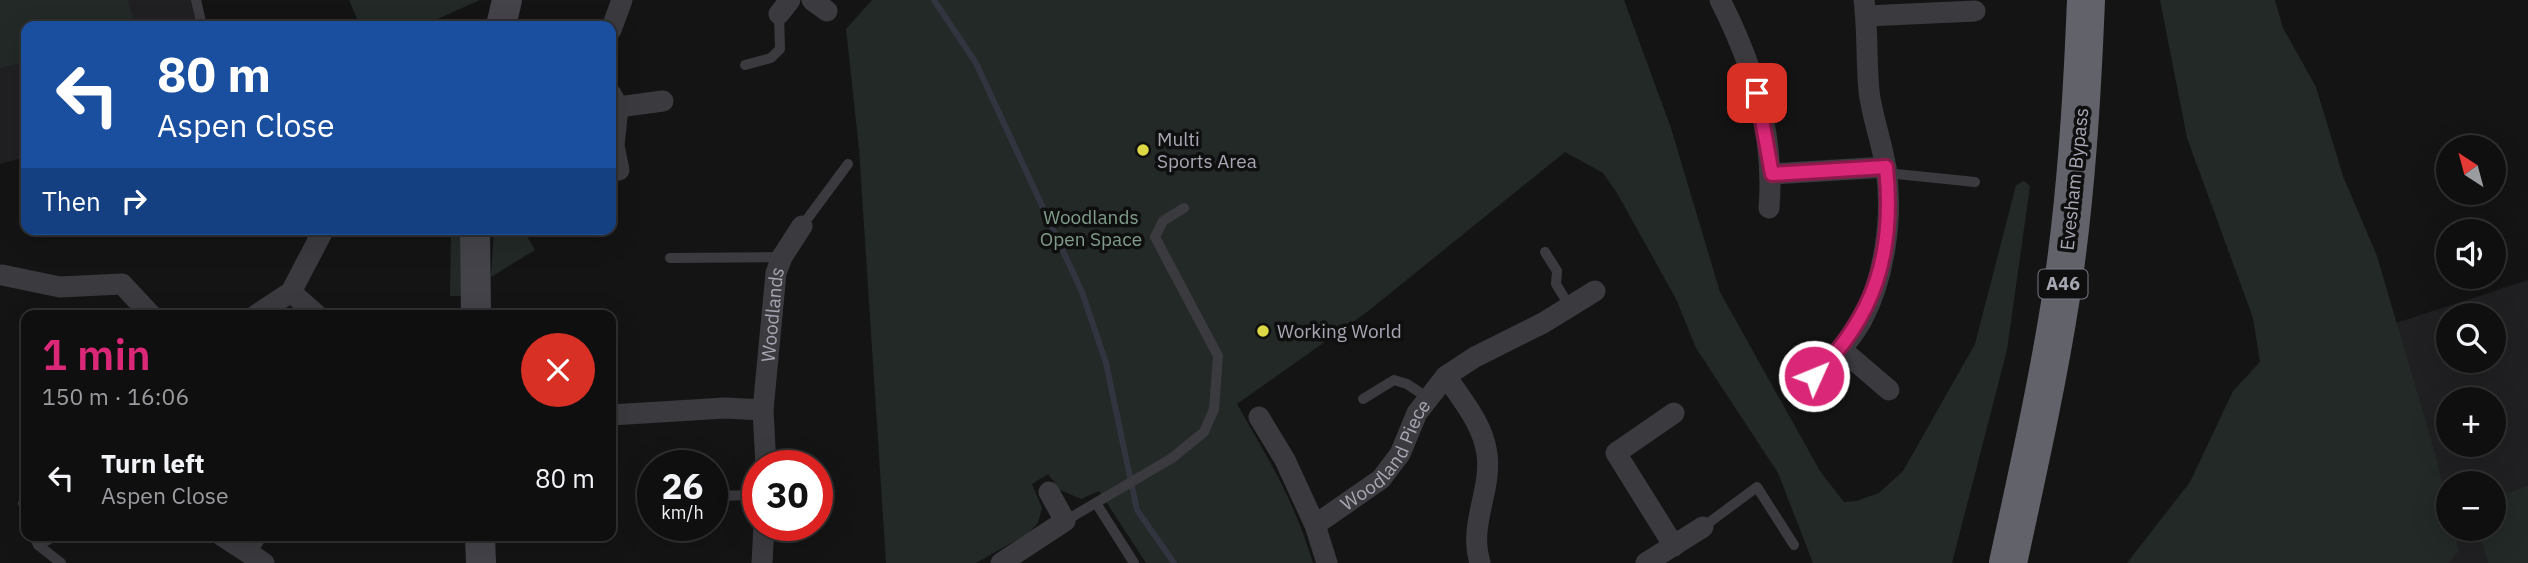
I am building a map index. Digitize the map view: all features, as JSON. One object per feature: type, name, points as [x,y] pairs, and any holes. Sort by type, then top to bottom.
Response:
[{"type":"highway","name":"Evesham Bypass","points":[[2008,563],[2038,427],[2061,296],[2081,127],[2086,0]]},
{"type":"street","points":[[502,21],[507,0]]},
{"type":"street","points":[[614,21],[622,0]]},
{"type":"street","points":[[1720,0],[1752,74],[1766,131],[1772,174],[1769,208]]},
{"type":"street","points":[[1814,376],[1841,349],[1861,321],[1872,297],[1886,237],[1889,199],[1886,170],[1869,92],[1865,8],[1945,5],[1975,11]]},
{"type":"street","points":[[616,101],[663,101]]},
{"type":"street","points":[[616,158],[620,170]]},
{"type":"street","points":[[1772,174],[1886,170]]},
{"type":"street","name":"Woodlands","points":[[765,450],[763,410],[776,273],[782,257],[802,226]]},
{"type":"street","points":[[264,310],[291,292],[321,235]]},
{"type":"street","points":[[475,235],[476,310]]},
{"type":"street","points":[[2,275],[61,287],[122,284],[146,310]]},
{"type":"street","name":"Woodland Piece","points":[[1315,525],[1381,479],[1401,454],[1417,413],[1446,376],[1475,357],[1595,291]]},
{"type":"street","points":[[291,292],[311,310]]},
{"type":"street","points":[[1841,349],[1889,390]]},
{"type":"street","name":"Woodland Piece","points":[[1446,376],[1478,423],[1487,455],[1476,535],[1480,563]]},
{"type":"street","points":[[616,415],[725,408],[763,410]]},
{"type":"street","points":[[1674,413],[1616,453],[1674,546]]},
{"type":"street","name":"Woodland Piece","points":[[1259,417],[1297,483],[1315,525],[1327,563]]},
{"type":"street","points":[[1001,563],[1065,521],[1049,492]]},
{"type":"street","points":[[1646,563],[1703,527]]},
{"type":"street","points":[[230,541],[258,559]]},
{"type":"street","points":[[480,541],[481,563]]},
{"type":"street","points":[[762,563],[763,541]]},
{"type":"lane","points":[[196,0],[201,21]]},
{"type":"lane","points":[[746,65],[771,58],[780,49],[784,7]]},
{"type":"lane","points":[[802,226],[848,164]]},
{"type":"lane","points":[[1886,170],[1975,182]]},
{"type":"lane","points":[[1065,521],[1140,478],[1204,432],[1214,408],[1218,356],[1155,237],[1163,221],[1184,208]]},
{"type":"lane","points":[[1545,252],[1557,271],[1556,284],[1570,307]]},
{"type":"lane","points":[[670,258],[782,257]]},
{"type":"lane","points":[[1363,398],[1394,380],[1407,384],[1428,398]]},
{"type":"lane","points":[[1703,527],[1757,487],[1794,545]]},
{"type":"lane","points":[[1096,503],[1134,563]]},
{"type":"lane","points":[[37,541],[61,563]]},
{"type":"lane","points":[[258,559],[261,541]]},
{"type":"shaded area","points":[[0,0],[195,0],[199,21],[21,21],[21,158],[0,164]]},
{"type":"shaded area","points":[[2528,280],[2528,563],[2423,563],[2442,541],[2506,541],[2506,471],[2437,471],[2396,323],[2436,310],[2436,373],[2506,373],[2506,303],[2457,303]]},
{"type":"green space","points":[[0,0],[128,0],[134,21],[21,21],[21,63],[0,68]]},
{"type":"green space","points":[[349,0],[480,0],[433,21],[358,21]]},
{"type":"green space","name":"Woodlands Open Space","points":[[872,0],[1624,0],[1671,128],[1720,292],[1820,471],[1844,502],[1879,493],[1903,471],[1975,344],[2016,185],[2024,181],[2030,186],[2007,350],[1952,563],[1813,563],[1778,473],[1696,348],[1676,299],[1617,193],[1603,173],[1565,152],[1367,312],[1237,404],[1289,500],[1313,563],[1146,563],[1099,491],[1081,499],[1060,490],[1048,474],[1032,484],[1042,508],[1038,523],[1027,534],[976,563],[886,563],[859,149],[846,29]]},
{"type":"green space","points":[[2160,0],[2275,0],[2283,28],[2316,87],[2343,176],[2377,256],[2440,471],[2436,471],[2436,541],[2456,541],[2459,551],[2448,563],[2127,563],[2190,482],[2233,391],[2260,362],[2253,318],[2187,138]]},
{"type":"green space","points":[[451,235],[461,235],[461,296],[450,296]]},
{"type":"green space","points":[[494,235],[526,235],[535,250],[491,277]]},
{"type":"green space","points":[[2528,486],[2528,563],[2488,563],[2482,541],[2506,541],[2506,494]]},
{"type":"waterway","points":[[934,0],[976,63],[1082,292],[1106,363],[1137,510],[1174,563]]},
{"type":"place","name":"Multi Sports Area","points":[[1143,150]]},
{"type":"place","name":"Working World","points":[[1263,331]]},
{"type":"route","points":[[1757,93],[1772,174],[1864,166],[1886,167],[1889,199],[1886,237],[1872,297],[1861,321],[1841,349],[1814,376]]}]
